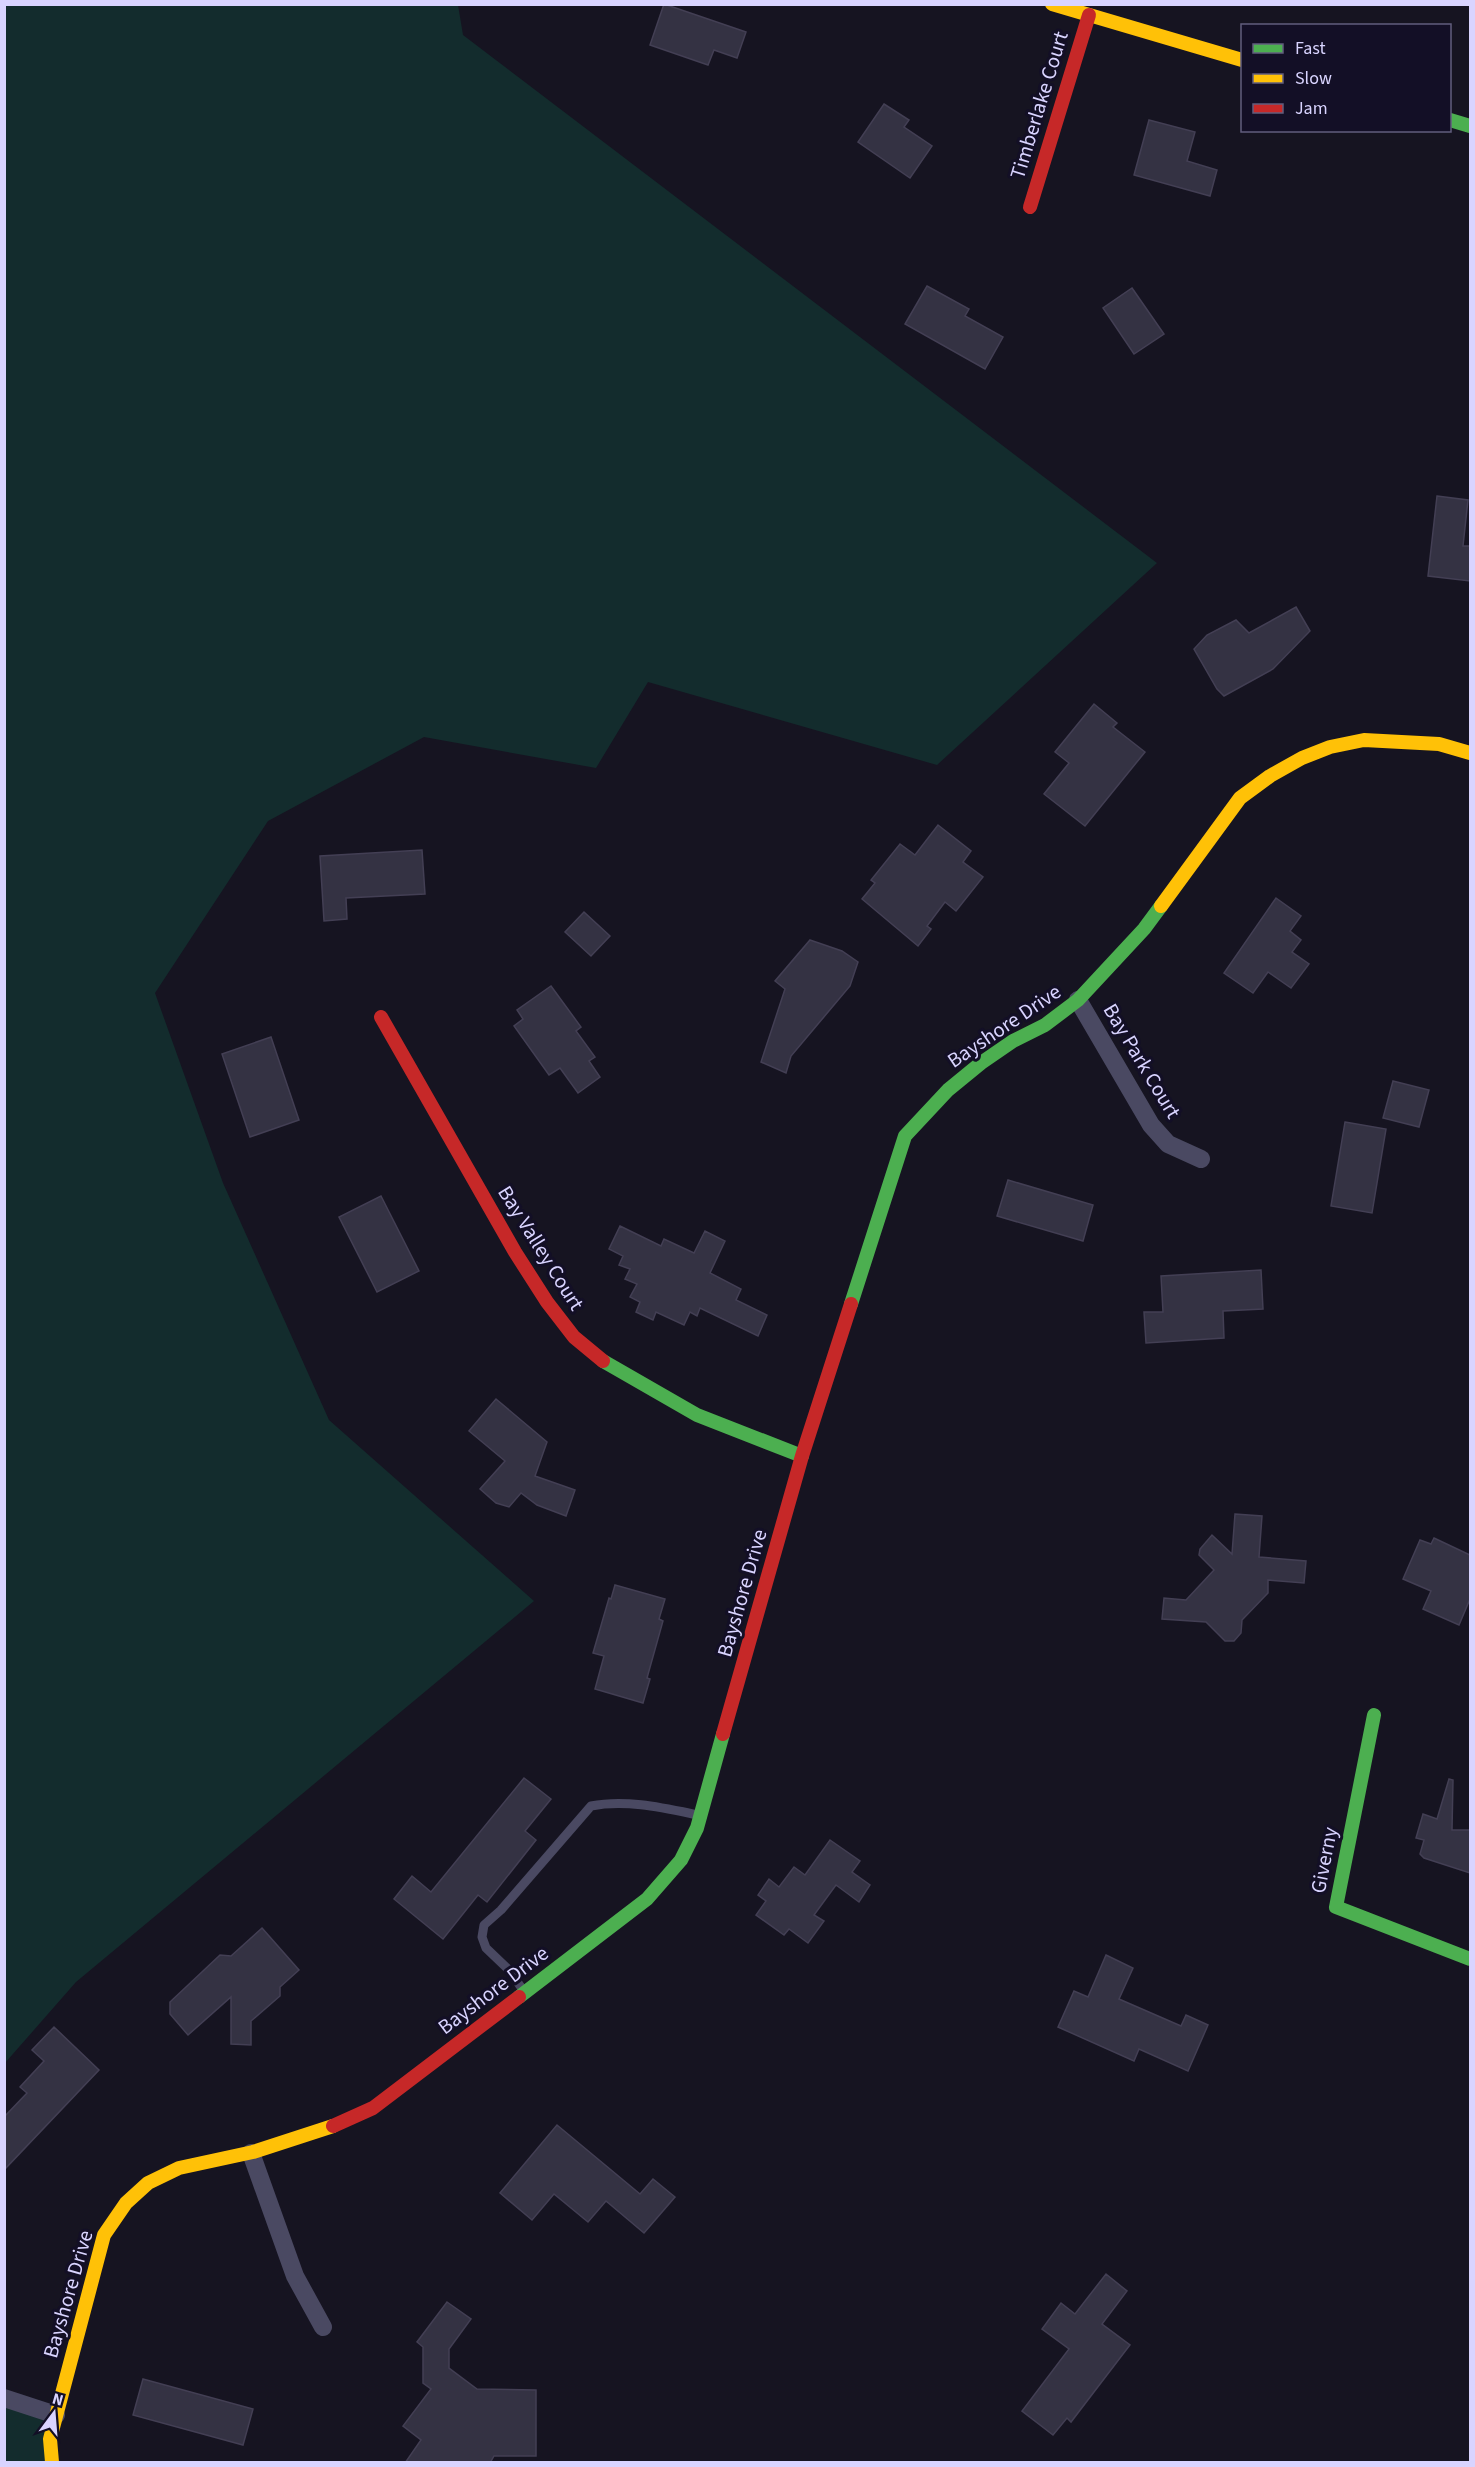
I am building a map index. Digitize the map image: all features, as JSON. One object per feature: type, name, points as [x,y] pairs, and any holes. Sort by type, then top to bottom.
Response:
[{"type":"street","points":[[1052,4],[1241,60]]},
{"type":"street","name":"Timberlake Court","points":[[1030,207],[1089,15]]},
{"type":"street","points":[[1451,121],[1470,126]]},
{"type":"street","name":"Bayshore Drive","points":[[52,2463],[50,2439],[104,2235],[114,2217],[135,2195],[155,2178],[183,2166],[251,2152],[309,2136],[343,2124],[374,2108],[647,1899],[681,1860],[691,1842],[700,1816],[802,1456],[905,1136],[948,1090],[981,1063],[1012,1041],[1046,1025],[1078,1000],[1144,929],[1240,798],[1270,776],[1311,754],[1364,740],[1439,744],[1470,753]]},
{"type":"street","name":"Bay Park Court","points":[[1078,1000],[1151,1125],[1168,1144],[1202,1159]]},
{"type":"street","name":"Bay Valley Court","points":[[381,1017],[515,1252],[546,1302],[574,1337],[603,1362],[697,1415],[802,1456]]},
{"type":"street","name":"Giverny","points":[[1374,1715],[1336,1907],[1470,1959]]},
{"type":"street","points":[[251,2152],[295,2276],[323,2327]]},
{"type":"street","points":[[4,2398],[56,2415]]},
{"type":"lane","points":[[525,1992],[509,1970],[486,1948],[482,1937],[484,1925],[501,1910],[591,1806],[602,1803],[658,1806],[700,1816]]},
{"type":"green space","points":[[5,4],[458,5],[463,35],[1157,563],[937,765],[648,682],[596,768],[424,737],[268,821],[155,993],[223,1183],[329,1420],[534,1601],[76,1982],[5,2063]]},
{"type":"green space","points":[[5,2398],[56,2415],[52,2462],[5,2462]]},
{"type":"building","points":[[664,4],[746,32],[737,58],[714,50],[708,65],[650,45]]},
{"type":"building","points":[[884,104],[909,120],[904,127],[932,146],[910,178],[858,142]]},
{"type":"building","points":[[1149,120],[1195,132],[1187,161],[1217,170],[1210,196],[1134,175]]},
{"type":"building","points":[[927,286],[969,309],[965,316],[1003,337],[985,369],[905,324]]},
{"type":"building","points":[[1132,288],[1164,334],[1134,354],[1103,308]]},
{"type":"building","points":[[1437,496],[1468,500],[1463,546],[1470,546],[1470,581],[1428,576]]},
{"type":"building","points":[[1296,607],[1310,631],[1273,669],[1224,696],[1217,689],[1194,649],[1207,635],[1236,620],[1249,633]]},
{"type":"building","points":[[1094,704],[1117,723],[1113,727],[1145,752],[1085,826],[1044,794],[1069,763],[1055,752]]},
{"type":"building","points":[[938,825],[971,851],[963,862],[983,877],[956,911],[945,902],[927,926],[931,929],[918,946],[862,899],[875,883],[871,880],[900,844],[915,855]]},
{"type":"building","points":[[422,850],[425,894],[346,898],[347,919],[324,921],[320,856]]},
{"type":"building","points":[[1276,898],[1301,916],[1290,931],[1301,940],[1292,952],[1309,964],[1291,988],[1268,972],[1253,993],[1224,973]]},
{"type":"building","points":[[584,912],[610,936],[591,956],[565,932]]},
{"type":"building","points":[[810,940],[842,951],[858,962],[850,986],[791,1056],[786,1073],[761,1062],[785,989],[775,981]]},
{"type":"building","points":[[551,986],[581,1027],[576,1031],[595,1057],[589,1061],[600,1077],[578,1093],[560,1068],[549,1075],[514,1026],[523,1019],[517,1010]]},
{"type":"building","points":[[271,1037],[299,1120],[250,1137],[222,1054]]},
{"type":"building","points":[[1393,1081],[1429,1090],[1419,1127],[1383,1118]]},
{"type":"building","points":[[1345,1122],[1386,1129],[1372,1213],[1331,1206]]},
{"type":"building","points":[[1008,1180],[1093,1205],[1083,1241],[997,1216]]},
{"type":"building","points":[[381,1196],[419,1271],[377,1292],[339,1217]]},
{"type":"building","points":[[620,1226],[661,1246],[664,1239],[694,1253],[705,1231],[725,1241],[710,1273],[741,1289],[736,1300],[767,1315],[758,1336],[700,1308],[697,1316],[690,1312],[684,1325],[656,1312],[653,1320],[636,1312],[640,1302],[630,1297],[637,1284],[625,1279],[630,1269],[619,1265],[623,1256],[609,1249]]},
{"type":"building","points":[[1261,1270],[1263,1309],[1223,1311],[1224,1338],[1146,1343],[1144,1312],[1163,1312],[1161,1276]]},
{"type":"building","points":[[496,1399],[547,1442],[535,1476],[575,1490],[566,1516],[537,1505],[521,1493],[509,1507],[496,1503],[480,1489],[505,1461],[469,1431]]},
{"type":"building","points":[[1235,1514],[1262,1516],[1259,1557],[1306,1561],[1304,1583],[1268,1580],[1268,1593],[1242,1620],[1241,1633],[1234,1641],[1225,1641],[1206,1622],[1162,1619],[1164,1598],[1186,1600],[1214,1570],[1199,1555],[1200,1549],[1212,1535],[1232,1554]]},
{"type":"building","points":[[1434,1538],[1470,1555],[1470,1599],[1459,1625],[1423,1609],[1431,1591],[1403,1579],[1420,1540],[1431,1544]]},
{"type":"building","points":[[615,1585],[665,1599],[659,1619],[663,1621],[647,1678],[650,1679],[643,1703],[595,1689],[604,1656],[593,1653]]},
{"type":"building","points":[[524,1778],[551,1799],[525,1831],[536,1840],[487,1902],[478,1895],[443,1939],[394,1899],[412,1876],[431,1892]]},
{"type":"building","points":[[1449,1779],[1453,1780],[1452,1830],[1470,1830],[1470,1873],[1424,1858],[1420,1854],[1424,1840],[1416,1838],[1423,1814],[1437,1819]]},
{"type":"building","points":[[830,1840],[860,1861],[852,1872],[870,1885],[859,1902],[836,1885],[814,1915],[824,1921],[808,1943],[789,1929],[784,1935],[756,1915],[766,1901],[758,1895],[769,1879],[779,1887],[794,1867],[805,1875]]},
{"type":"building","points":[[262,1928],[299,1970],[280,1987],[280,1996],[251,2021],[251,2045],[231,2044],[231,1997],[188,2035],[170,2014],[170,2002],[220,1955],[231,1956]]},
{"type":"building","points":[[1106,1955],[1133,1968],[1119,1999],[1181,2026],[1186,2015],[1208,2025],[1188,2071],[1139,2049],[1134,2061],[1058,2027],[1074,1991],[1088,1997]]},
{"type":"building","points":[[54,2027],[99,2070],[4,2170],[4,2117],[27,2093],[20,2087],[44,2061],[32,2050]]},
{"type":"building","points":[[557,2125],[640,2194],[653,2179],[675,2197],[644,2233],[606,2201],[588,2222],[554,2194],[532,2220],[500,2193]]},
{"type":"building","points":[[1106,2274],[1127,2291],[1102,2324],[1130,2345],[1071,2422],[1067,2418],[1053,2435],[1022,2411],[1069,2349],[1042,2329],[1061,2303],[1075,2314]]},
{"type":"building","points":[[447,2302],[471,2319],[449,2349],[449,2368],[477,2389],[536,2390],[536,2456],[494,2456],[490,2463],[405,2463],[421,2440],[403,2426],[431,2389],[423,2383],[423,2347],[417,2342]]},
{"type":"building","points":[[143,2379],[253,2409],[243,2445],[133,2415]]},
{"type":"traffic: fast","points":[[1451,120],[1470,126]]},
{"type":"traffic: fast","points":[[851,1304],[905,1136],[948,1090],[981,1063],[1013,1041],[1045,1025],[1078,1000],[1144,929],[1161,906]]},
{"type":"traffic: fast","points":[[603,1361],[697,1415],[802,1456]]},
{"type":"traffic: fast","points":[[1374,1715],[1336,1907],[1470,1959]]},
{"type":"traffic: fast","points":[[519,1997],[647,1899],[681,1860],[697,1828],[723,1734]]},
{"type":"traffic: slow","points":[[1052,4],[1241,60]]},
{"type":"traffic: slow","points":[[1161,906],[1240,798],[1270,776],[1302,758],[1330,747],[1364,740],[1439,744],[1470,753]]},
{"type":"traffic: slow","points":[[52,2462],[50,2439],[104,2235],[126,2203],[148,2183],[179,2168],[253,2152],[333,2126]]},
{"type":"traffic: jam","points":[[1030,207],[1089,15]]},
{"type":"traffic: jam","points":[[381,1017],[515,1252],[547,1302],[574,1337],[603,1361]]},
{"type":"traffic: jam","points":[[723,1734],[802,1456],[851,1304]]},
{"type":"traffic: jam","points":[[333,2126],[373,2108],[519,1997]]}]
